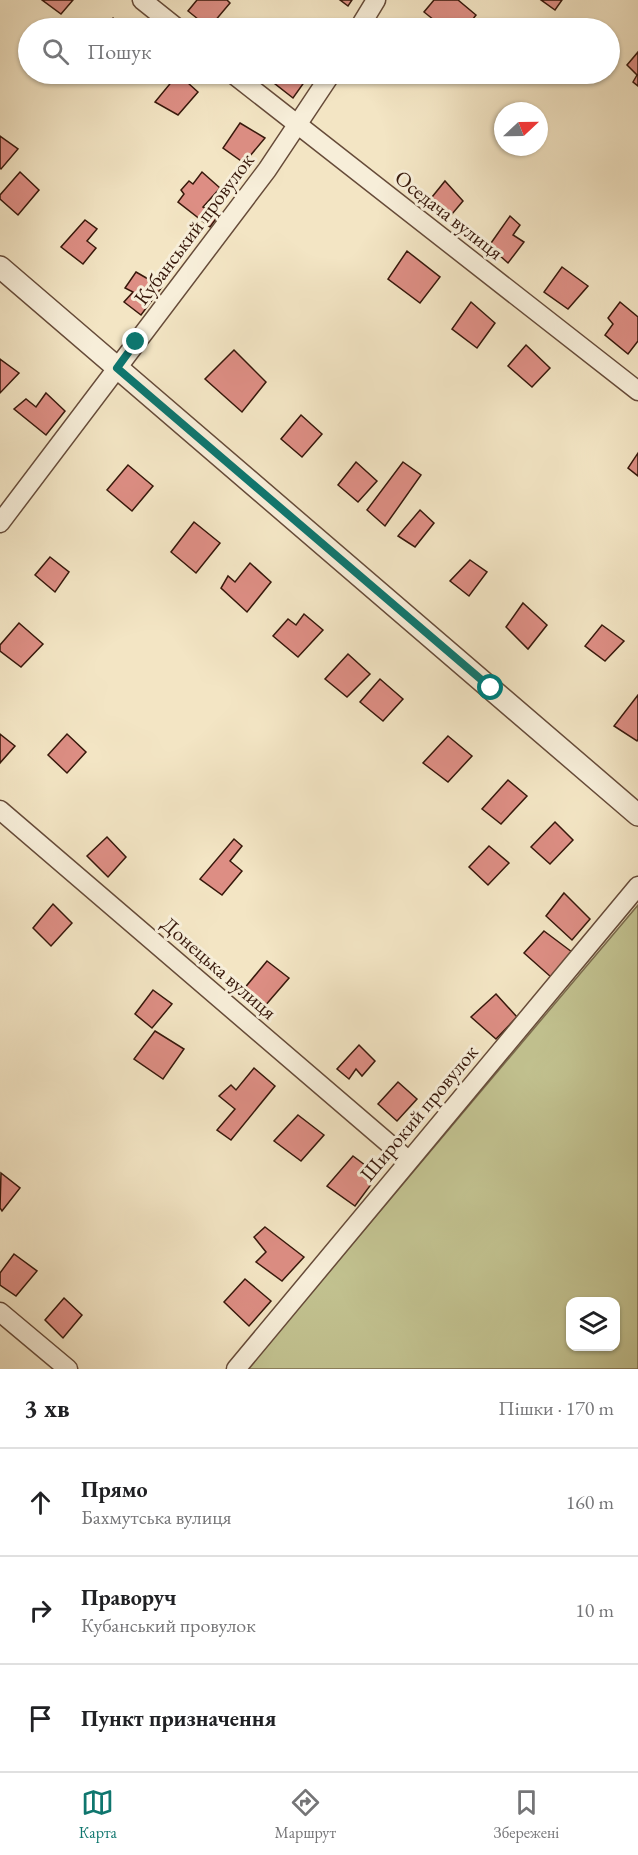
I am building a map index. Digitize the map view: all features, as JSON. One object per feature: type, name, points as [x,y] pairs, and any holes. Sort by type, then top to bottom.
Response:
[{"type":"street","points":[[142,0],[164,18]]},
{"type":"street","points":[[365,18],[376,0]]},
{"type":"street","name":"Оседача вулиця","points":[[245,84],[638,391]]},
{"type":"street","name":"Кубанський провулок","points":[[0,523],[298,127],[325,84]]},
{"type":"street","points":[[0,267],[638,815]]},
{"type":"street","name":"Донецька вулиця","points":[[0,810],[408,1160]]},
{"type":"street","name":"Широкий провулок","points":[[236,1369],[638,886]]},
{"type":"street","points":[[0,1312],[68,1369]]},
{"type":"green space","points":[[638,905],[638,1369],[247,1369]]},
{"type":"building","points":[[42,0],[73,0],[61,14]]},
{"type":"building","points":[[197,0],[227,0],[230,3],[217,18],[197,18],[188,11]]},
{"type":"building","points":[[340,0],[352,0],[348,6]]},
{"type":"building","points":[[434,0],[458,0],[476,15],[474,18],[432,18],[424,12]]},
{"type":"building","points":[[541,0],[562,0],[555,10]]},
{"type":"building","points":[[638,52],[638,86],[633,82],[637,75],[627,65]]},
{"type":"building","points":[[170,84],[189,84],[198,92],[178,115],[155,102]]},
{"type":"building","points":[[275,84],[303,84],[293,98]]},
{"type":"building","points":[[240,123],[265,138],[244,163],[223,148]]},
{"type":"building","points":[[0,136],[18,149],[1,169],[0,168]]},
{"type":"building","points":[[20,172],[39,190],[18,215],[0,199],[0,195]]},
{"type":"building","points":[[202,172],[220,188],[203,207],[218,216],[210,227],[178,202],[184,194],[181,190],[189,181],[193,184]]},
{"type":"building","points":[[445,181],[463,201],[447,220],[428,202]]},
{"type":"building","points":[[510,216],[520,225],[513,235],[524,242],[508,263],[489,246]]},
{"type":"building","points":[[85,220],[97,229],[87,241],[96,248],[83,264],[61,247]]},
{"type":"building","points":[[407,251],[440,277],[420,303],[388,279]]},
{"type":"building","points":[[562,267],[588,286],[568,309],[544,292]]},
{"type":"building","points":[[136,272],[162,287],[141,315],[124,302],[133,292],[125,288]]},
{"type":"building","points":[[471,302],[495,323],[477,348],[452,329]]},
{"type":"building","points":[[620,302],[638,317],[638,341],[628,354],[605,335],[613,324],[608,318]]},
{"type":"building","points":[[526,345],[550,368],[532,387],[508,366]]},
{"type":"building","points":[[234,350],[266,382],[242,412],[205,379]]},
{"type":"building","points":[[0,359],[19,373],[0,393]]},
{"type":"building","points":[[46,393],[65,411],[46,435],[14,409],[26,399],[36,407]]},
{"type":"building","points":[[301,415],[322,434],[302,457],[281,439]]},
{"type":"building","points":[[638,453],[638,476],[628,468]]},
{"type":"building","points":[[356,462],[377,481],[358,502],[338,485]]},
{"type":"building","points":[[403,462],[421,475],[385,526],[367,510]]},
{"type":"building","points":[[128,465],[153,486],[132,511],[107,490]]},
{"type":"building","points":[[420,510],[434,523],[415,547],[398,536]]},
{"type":"building","points":[[194,522],[220,543],[196,573],[171,552]]},
{"type":"building","points":[[50,557],[69,572],[55,592],[35,575]]},
{"type":"building","points":[[470,560],[487,572],[469,596],[450,581]]},
{"type":"building","points":[[250,563],[271,582],[247,612],[221,588],[228,576],[235,582]]},
{"type":"building","points":[[523,603],[547,625],[528,649],[506,627]]},
{"type":"building","points":[[304,614],[323,630],[298,657],[273,636],[288,619],[296,625]]},
{"type":"building","points":[[19,623],[43,644],[21,667],[0,651],[0,645]]},
{"type":"building","points":[[602,625],[624,641],[605,661],[585,646]]},
{"type":"building","points":[[348,654],[370,674],[347,697],[325,679]]},
{"type":"building","points":[[380,679],[403,699],[383,721],[360,702]]},
{"type":"building","points":[[638,695],[638,739],[637,741],[614,726]]},
{"type":"building","points":[[0,734],[15,746],[0,763]]},
{"type":"building","points":[[67,734],[86,752],[67,773],[48,755]]},
{"type":"building","points":[[448,736],[472,756],[448,782],[423,763]]},
{"type":"building","points":[[508,780],[527,796],[501,824],[482,809]]},
{"type":"building","points":[[555,822],[573,840],[550,864],[531,847]]},
{"type":"building","points":[[107,837],[126,857],[108,877],[87,856]]},
{"type":"building","points":[[234,839],[242,846],[230,861],[242,871],[222,895],[200,879]]},
{"type":"building","points":[[489,846],[509,863],[488,885],[469,867]]},
{"type":"building","points":[[564,893],[590,919],[572,940],[546,916]]},
{"type":"building","points":[[53,904],[72,923],[51,946],[33,928]]},
{"type":"building","points":[[544,931],[572,952],[551,977],[524,953]]},
{"type":"building","points":[[267,961],[289,978],[264,1007],[243,990]]},
{"type":"building","points":[[153,990],[172,1004],[152,1028],[135,1014]]},
{"type":"building","points":[[496,994],[517,1017],[496,1039],[471,1017]]},
{"type":"building","points":[[155,1031],[184,1049],[163,1079],[134,1059]]},
{"type":"building","points":[[359,1045],[375,1061],[362,1076],[356,1069],[349,1079],[337,1069]]},
{"type":"building","points":[[254,1068],[275,1086],[231,1140],[217,1130],[235,1109],[219,1096],[231,1085],[236,1090]]},
{"type":"building","points":[[398,1082],[417,1099],[397,1121],[378,1104]]},
{"type":"building","points":[[298,1115],[324,1135],[301,1161],[274,1141]]},
{"type":"building","points":[[353,1156],[378,1175],[355,1206],[327,1186]]},
{"type":"building","points":[[1,1173],[20,1188],[2,1211],[0,1208]]},
{"type":"building","points":[[265,1227],[304,1257],[282,1281],[256,1262],[266,1252],[254,1237]]},
{"type":"building","points":[[14,1254],[37,1271],[16,1296],[0,1285],[0,1273]]},
{"type":"building","points":[[245,1279],[271,1301],[249,1326],[224,1302]]},
{"type":"building","points":[[64,1298],[82,1315],[63,1338],[45,1320]]},
{"type":"route","points":[[136,342],[117,368],[491,688]]}]
